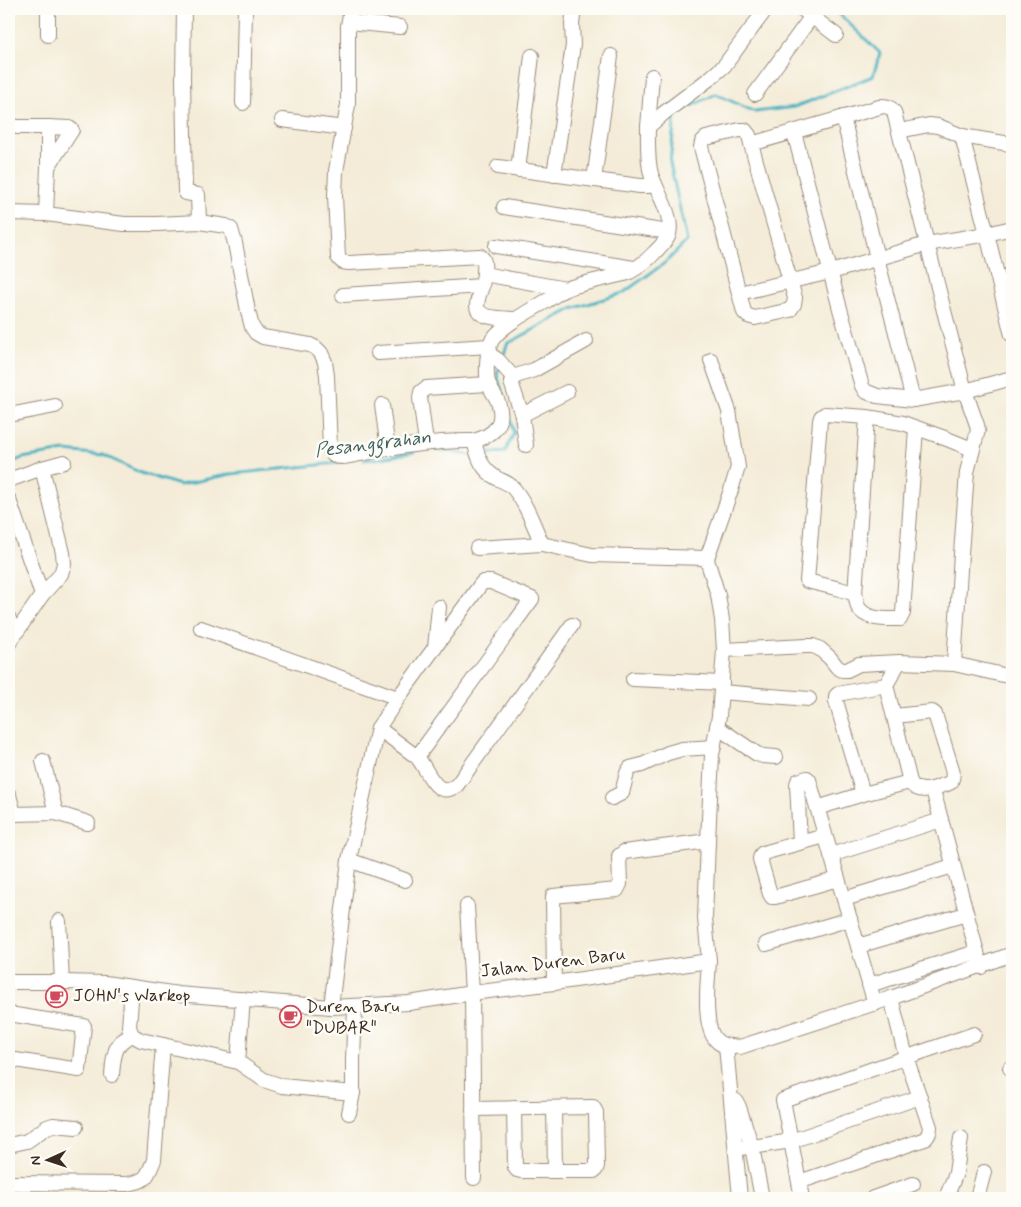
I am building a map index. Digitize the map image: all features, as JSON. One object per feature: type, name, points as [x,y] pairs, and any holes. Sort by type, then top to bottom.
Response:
[{"type":"street","points":[[48,9],[48,35]]},
{"type":"street","points":[[184,9],[185,191],[186,193],[198,195],[199,222]]},
{"type":"street","points":[[243,103],[245,9]]},
{"type":"street","points":[[554,175],[573,45],[572,24],[574,9]]},
{"type":"street","points":[[648,128],[724,66],[766,9]]},
{"type":"street","points":[[754,94],[807,13],[836,35]]},
{"type":"street","points":[[400,27],[350,16],[348,105],[336,171],[335,196],[338,257],[343,263],[349,264],[480,256],[484,262],[483,280],[477,307],[480,313],[485,316],[516,319]]},
{"type":"street","points":[[518,170],[532,56]]},
{"type":"street","points":[[594,180],[611,56]]},
{"type":"street","points":[[475,445],[493,432],[500,420],[498,401],[488,384],[487,375],[493,340],[499,333],[516,319],[566,289],[628,273],[636,269],[667,239],[669,220],[651,175],[648,151],[652,76]]},
{"type":"street","points":[[751,144],[883,106],[888,106],[894,112],[965,391],[976,419],[975,441],[967,472],[954,664]]},
{"type":"street","points":[[843,118],[913,400]]},
{"type":"street","points":[[282,120],[344,128]]},
{"type":"street","points":[[9,124],[70,128],[72,130],[48,166]]},
{"type":"street","points":[[899,131],[929,125],[938,126],[962,136],[1011,148]]},
{"type":"street","points":[[46,214],[48,127]]},
{"type":"street","points":[[740,130],[745,130],[749,135],[790,281],[795,298],[790,310],[755,318],[748,316],[744,312],[701,147],[702,142],[706,138],[740,130]]},
{"type":"street","points":[[794,132],[864,391],[877,396],[913,400],[965,391],[1012,378]]},
{"type":"street","points":[[962,136],[1012,335]]},
{"type":"street","points":[[498,167],[640,186],[655,184]]},
{"type":"street","points":[[504,207],[669,232]]},
{"type":"street","points":[[9,213],[46,214],[124,224],[199,222],[226,226],[231,229],[236,242],[252,327],[263,337],[310,345],[321,353],[325,362],[327,376],[331,453],[337,457],[344,457],[426,443],[458,440],[475,445]]},
{"type":"street","points":[[739,293],[831,272],[927,244],[1012,228]]},
{"type":"street","points":[[496,246],[636,269]]},
{"type":"street","points":[[343,295],[483,280],[566,289]]},
{"type":"street","points":[[513,377],[534,370],[586,341]]},
{"type":"street","points":[[378,353],[492,353],[513,377]]},
{"type":"street","points":[[711,360],[729,410],[738,467],[707,558],[719,602],[724,650],[718,728],[711,772],[705,918],[709,961],[707,1018],[710,1032],[717,1042],[726,1046],[740,1046],[875,1004],[981,967],[1012,954]]},
{"type":"street","points":[[513,377],[511,382],[522,415],[526,445]]},
{"type":"street","points":[[426,443],[420,398],[426,388],[488,384]]},
{"type":"street","points":[[522,415],[567,392]]},
{"type":"street","points":[[382,405],[388,449]]},
{"type":"street","points":[[9,415],[55,406]]},
{"type":"street","points":[[856,594],[807,581],[821,417],[825,414],[867,417],[903,423],[942,437],[975,441]]},
{"type":"street","points":[[867,417],[856,594],[858,606],[862,612],[873,618],[897,619],[903,613],[916,428]]},
{"type":"street","points":[[475,445],[481,464],[488,472],[508,483],[515,490],[529,514],[542,544]]},
{"type":"street","points":[[9,480],[64,462]]},
{"type":"street","points":[[12,640],[42,596],[61,574],[64,564],[42,468]]},
{"type":"street","points":[[9,500],[42,596]]},
{"type":"street","points":[[478,548],[542,544],[592,555],[707,558]]},
{"type":"street","points":[[331,1007],[349,860],[378,728],[483,582],[491,582],[532,600],[417,757]]},
{"type":"street","points":[[435,649],[439,607]]},
{"type":"street","points":[[9,619],[12,640]]},
{"type":"street","points":[[378,728],[422,762],[436,786],[451,789],[457,785],[572,625]]},
{"type":"street","points":[[201,628],[398,698]]},
{"type":"street","points":[[724,650],[799,645],[814,646],[825,652],[837,667],[842,670],[847,670],[859,664],[899,662],[954,664],[1012,677]]},
{"type":"street","points":[[894,716],[932,712],[936,715],[952,769],[951,782],[933,790],[917,789],[910,782],[886,686],[899,662]]},
{"type":"street","points":[[634,679],[721,687],[809,699]]},
{"type":"street","points":[[863,794],[836,698],[838,694],[886,686]]},
{"type":"street","points":[[718,728],[756,754],[776,757]]},
{"type":"street","points":[[612,798],[622,793],[630,768],[682,749],[714,747]]},
{"type":"street","points":[[43,761],[56,813]]},
{"type":"street","points":[[800,842],[797,784],[798,781],[807,778],[875,1004]]},
{"type":"street","points":[[817,808],[910,782]]},
{"type":"street","points":[[933,790],[981,967]]},
{"type":"street","points":[[9,795],[12,815],[56,813],[88,823]]},
{"type":"street","points":[[831,855],[941,820]]},
{"type":"street","points":[[825,836],[761,855],[760,859],[770,894],[772,897],[775,897],[838,879]]},
{"type":"street","points":[[554,983],[553,896],[617,890],[620,884],[619,856],[624,852],[708,841]]},
{"type":"street","points":[[349,860],[405,880]]},
{"type":"street","points":[[844,899],[953,866]]},
{"type":"street","points":[[467,906],[472,993],[474,1178]]},
{"type":"street","points":[[858,946],[966,914]]},
{"type":"street","points":[[766,944],[850,919]]},
{"type":"street","points":[[59,921],[62,982]]},
{"type":"street","points":[[870,985],[977,952]]},
{"type":"street","name":"Jalan Duren Baru","points":[[9,982],[105,983],[178,994],[331,1007],[409,1003],[709,961]]},
{"type":"street","points":[[132,987],[130,1031],[132,1035],[141,1040],[238,1062],[264,1080],[282,1086],[353,1093]]},
{"type":"street","points":[[799,1182],[925,1140],[930,1132],[930,1127],[906,1057],[891,998]]},
{"type":"street","points":[[238,1062],[243,999]]},
{"type":"street","points":[[349,1113],[353,1093],[355,1006]]},
{"type":"street","points":[[9,1014],[84,1026],[80,1070],[9,1059]]},
{"type":"street","points":[[802,1198],[784,1100],[974,1034]]},
{"type":"street","points":[[112,1075],[114,1055],[120,1042],[132,1035]]},
{"type":"street","points":[[9,1183],[127,1184],[140,1182],[148,1175],[154,1160],[163,1045]]},
{"type":"street","points":[[726,1046],[740,1198]]},
{"type":"street","points":[[730,1090],[739,1107],[752,1147],[762,1198]]},
{"type":"street","points":[[736,1148],[791,1141],[920,1097]]},
{"type":"street","points":[[473,1109],[514,1108],[554,1108],[593,1107],[595,1109],[598,1166],[596,1169],[594,1171],[517,1170],[515,1166],[514,1108]]},
{"type":"street","points":[[554,1108],[555,1171]]},
{"type":"street","points":[[9,1145],[27,1142],[47,1127],[53,1125],[76,1127]]},
{"type":"street","points":[[946,1198],[956,1173],[961,1138]]},
{"type":"street","points":[[977,1198],[984,1172]]},
{"type":"street","points":[[873,1198],[913,1184]]},
{"type":"waterway","name":"Pesanggrahan","points":[[503,358],[507,344],[572,309],[623,293],[666,262],[687,241],[670,163],[675,114],[716,94],[755,112],[795,107],[873,76],[880,53],[834,9]]},
{"type":"waterway","name":"Pesanggrahan","points":[[482,454],[505,452],[514,433],[497,374],[499,369]]},
{"type":"waterway","name":"Pesanggrahan","points":[[435,449],[473,455]]},
{"type":"waterway","name":"Pesanggrahan","points":[[9,464],[22,458],[65,451],[103,455],[141,473],[180,485],[231,474],[338,463]]},
{"type":"waterway","name":"Pesanggrahan","points":[[364,460],[414,452]]},
{"type":"place","name":"JOHN's Warkop","points":[[57,996]]},
{"type":"place","name":"Duren Baru \"DUBAR\"","points":[[290,1017]]}]
